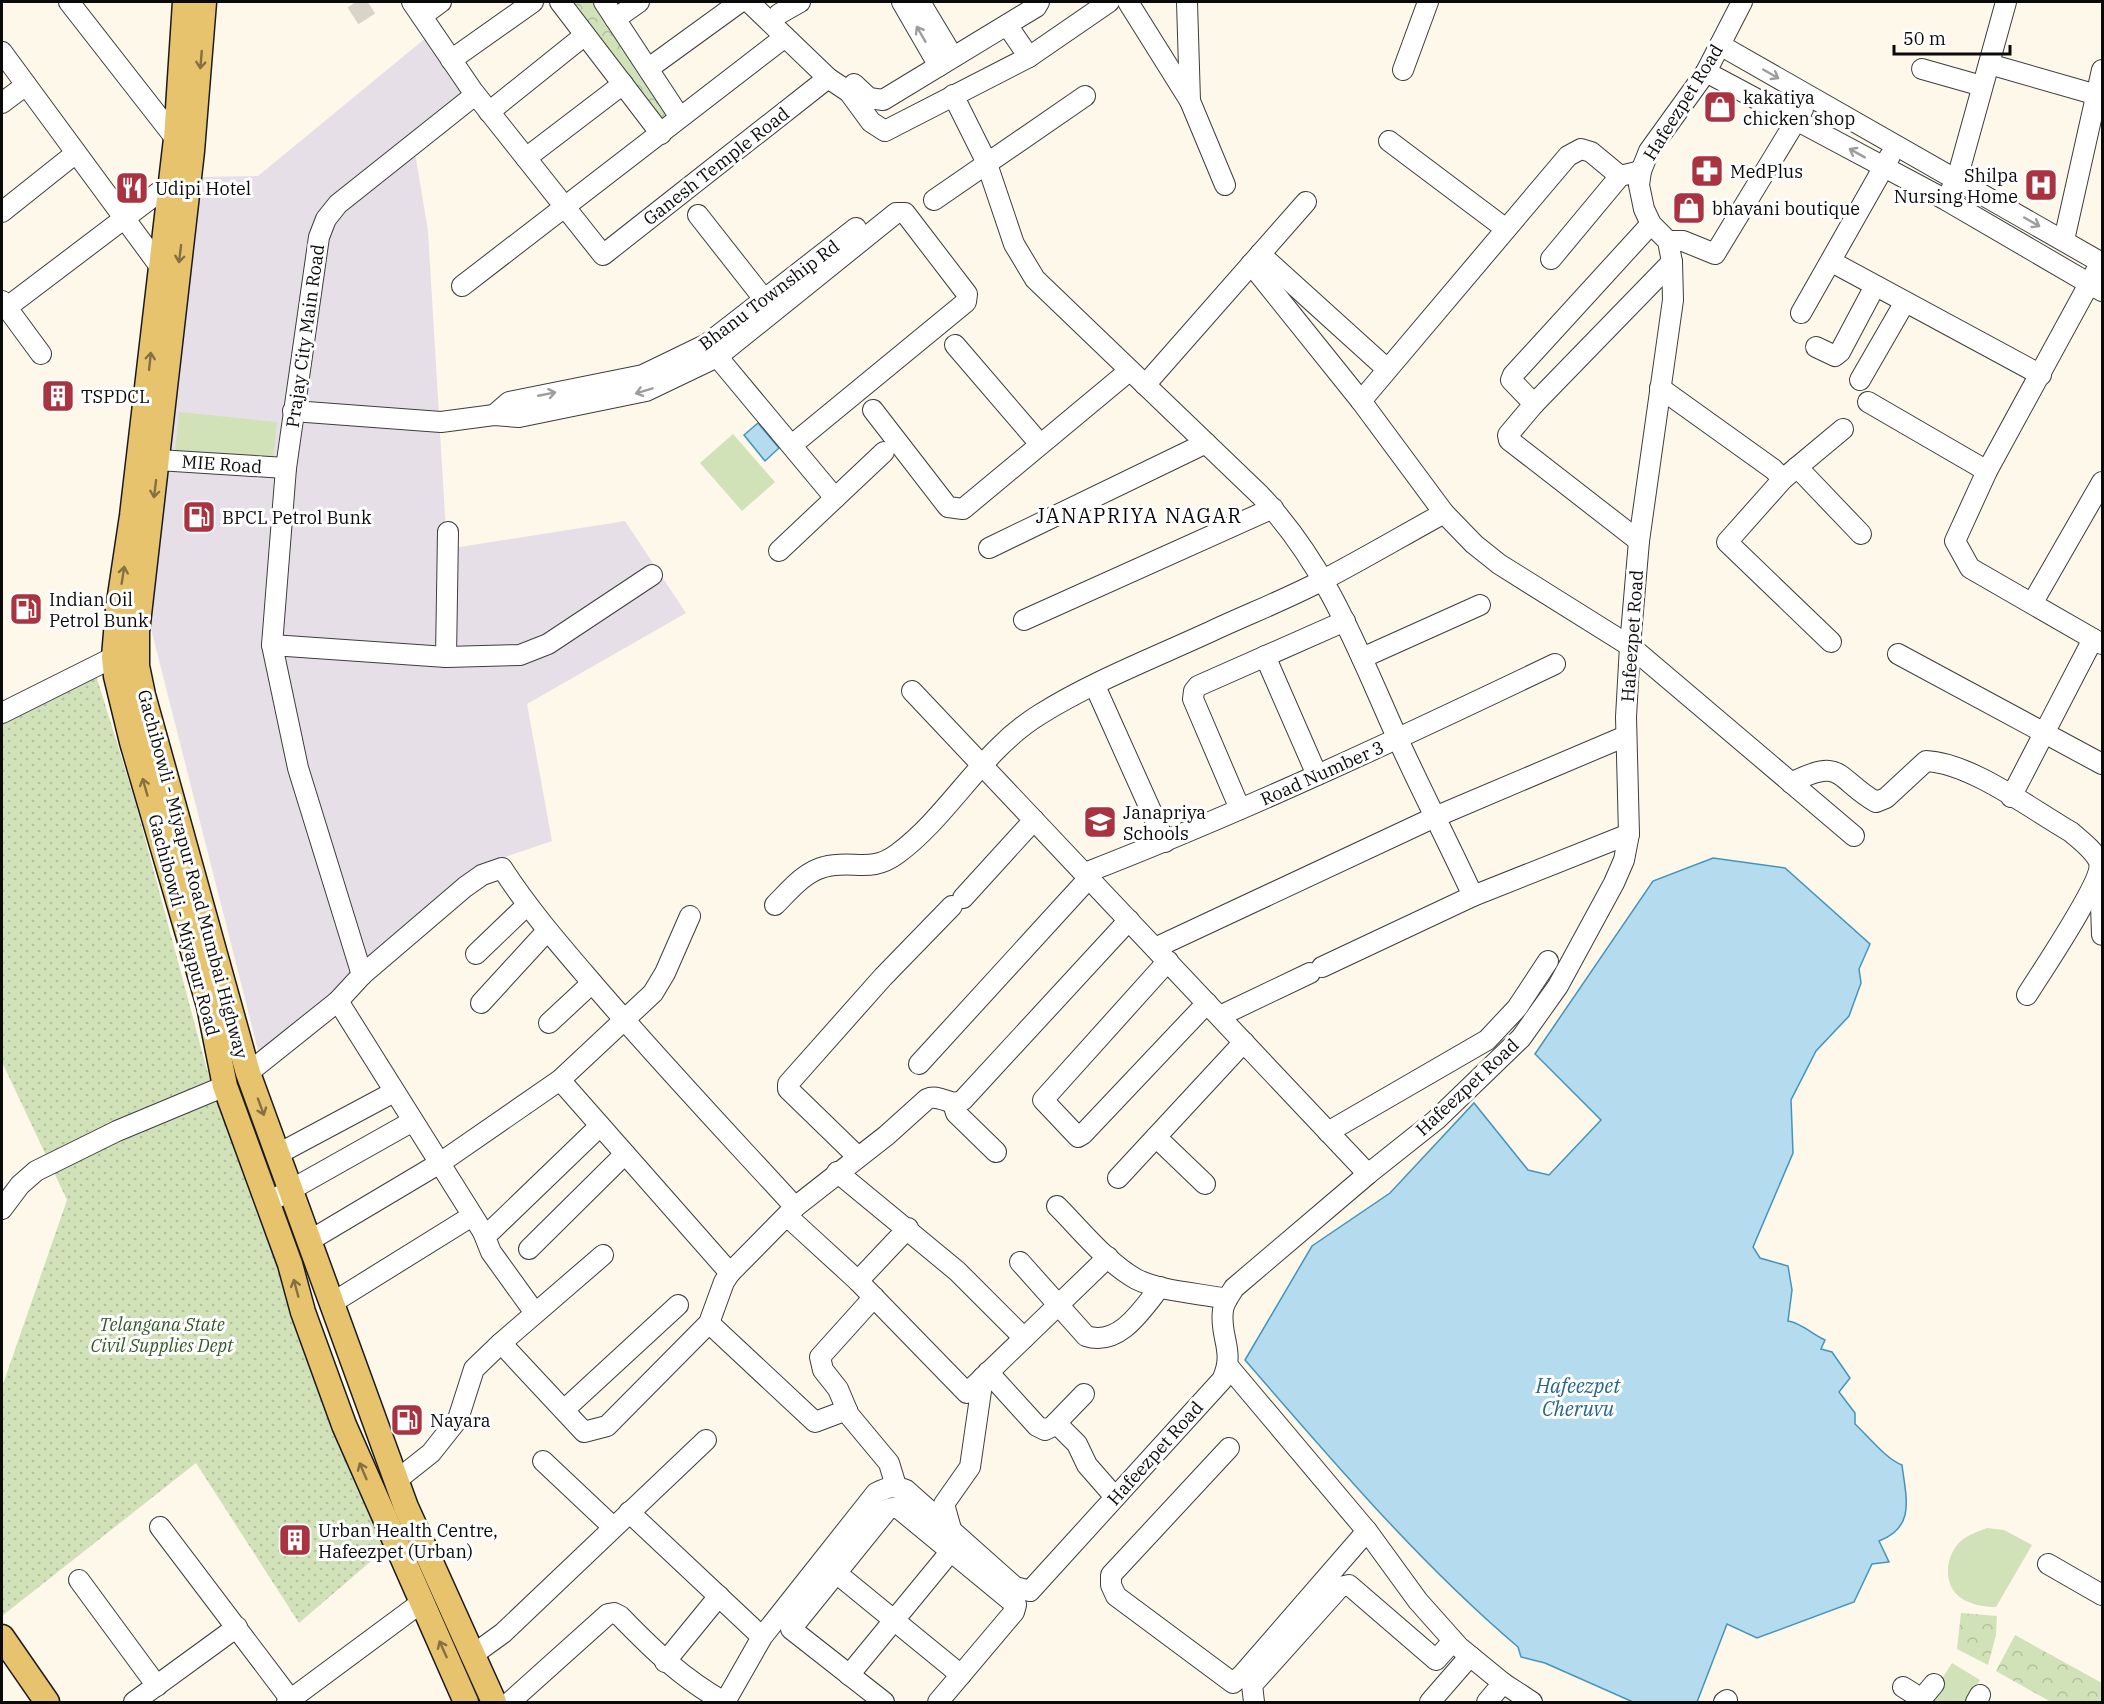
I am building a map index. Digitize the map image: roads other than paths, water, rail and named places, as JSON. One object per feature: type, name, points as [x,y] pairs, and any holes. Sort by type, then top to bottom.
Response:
[{"type":"main road","name":"Gachibowli - Miyapur Road","points":[[187,4],[176,139],[114,657],[132,742],[209,969],[209,1006],[225,1086],[290,1264],[303,1312],[344,1425],[466,1702]]},
{"type":"main road","name":"Gachibowli - Miyapur Road Mumbai Highway","points":[[187,4],[192,151],[137,632],[137,666],[209,969],[406,1507],[474,1653],[494,1702]]},
{"type":"main road","points":[[2,1637],[47,1702]]},
{"type":"main road","points":[[2,1659],[33,1702]]},
{"type":"street","points":[[69,2],[176,139]]},
{"type":"street","points":[[441,2],[417,9],[489,112],[564,206]]},
{"type":"street","points":[[451,60],[532,2]]},
{"type":"street","points":[[560,2],[661,134]]},
{"type":"street","points":[[604,2],[680,116]]},
{"type":"street","points":[[615,19],[639,2]]},
{"type":"street","points":[[649,68],[740,2]]},
{"type":"street","points":[[749,2],[828,78],[849,92],[871,122],[885,131],[1029,57],[1109,2]]},
{"type":"street","points":[[773,8],[800,2]]},
{"type":"street","points":[[902,2],[946,61]]},
{"type":"street","points":[[920,2],[946,61]]},
{"type":"street","points":[[773,8],[868,98],[875,101],[883,100],[1036,7],[1039,2]]},
{"type":"street","points":[[1128,2],[1190,101],[1225,185]]},
{"type":"street","points":[[1187,2],[1190,101]]},
{"type":"street","points":[[1403,70],[1428,2]]},
{"type":"street","points":[[1946,200],[1957,179],[2006,2]]},
{"type":"street","name":"Hafeezpet Road","points":[[1227,1299],[1234,1288],[1368,1174],[1436,1120],[1521,1038],[1558,986],[1624,860],[1629,834],[1626,736],[1629,646],[1639,541],[1673,300],[1672,262],[1668,241],[1651,224],[1641,197],[1641,171],[1649,151],[1706,72],[1720,45],[1736,3]]},
{"type":"street","points":[[1006,25],[1029,57]]},
{"type":"street","points":[[489,112],[585,35]]},
{"type":"street","points":[[462,286],[785,37]]},
{"type":"street","points":[[1720,45],[2102,263],[2096,288],[2041,375],[1987,471],[1955,541],[1970,568],[2098,641],[2011,797]]},
{"type":"street","points":[[2,52],[161,268]]},
{"type":"street","points":[[1989,64],[2097,95]]},
{"type":"street","points":[[1922,69],[1982,86]]},
{"type":"street","points":[[2064,240],[2103,70]]},
{"type":"street","points":[[1706,72],[1946,200],[2096,288]]},
{"type":"street","name":"Ganesh Temple Road","points":[[564,206],[603,255],[828,78]]},
{"type":"street","points":[[526,158],[622,84]]},
{"type":"street","points":[[2,103],[26,85]]},
{"type":"street","name":"Prajay City Main Road","points":[[362,975],[298,768],[272,645],[286,468],[293,411],[319,237],[326,219],[338,204],[476,94]]},
{"type":"street","points":[[953,95],[987,164],[1014,244],[1035,279],[1273,508],[1292,530],[1324,580],[1345,621],[1473,896]]},
{"type":"street","points":[[934,200],[1085,96]]},
{"type":"street","points":[[1668,241],[1683,241],[1715,254],[1810,96]]},
{"type":"street","points":[[1389,141],[1506,229]]},
{"type":"street","points":[[1801,313],[1832,262],[1896,145]]},
{"type":"street","points":[[1361,401],[1568,156],[1581,149],[1591,152],[1620,176]]},
{"type":"street","points":[[2,212],[76,153]]},
{"type":"street","points":[[1551,259],[1620,176],[1641,171]]},
{"type":"street","points":[[41,354],[4,305],[171,183]]},
{"type":"street","points":[[1145,385],[1306,202]]},
{"type":"street","name":"Bhanu Township Rd","points":[[293,411],[441,422],[494,415],[519,417],[646,391],[712,351],[896,213],[888,203],[764,299],[712,351]]},
{"type":"street","points":[[792,445],[966,302],[967,294],[905,213],[896,213]]},
{"type":"street","points":[[698,215],[764,299]]},
{"type":"street","points":[[1534,404],[1511,380],[1513,375],[1651,224]]},
{"type":"street","points":[[1255,259],[1388,369]]},
{"type":"street","points":[[1255,259],[1444,513],[1499,564],[1629,646],[1854,836]]},
{"type":"street","points":[[1639,541],[1509,440],[1510,429],[1672,262]]},
{"type":"street","points":[[1832,262],[2041,375]]},
{"type":"street","points":[[1816,347],[1835,356],[1840,352],[1875,286]]},
{"type":"street","points":[[1860,380],[1905,302]]},
{"type":"street","points":[[955,345],[1040,444]]},
{"type":"street","name":"Bhanu Township Rd","points":[[712,351],[835,498]]},
{"type":"street","points":[[873,410],[948,507],[963,509],[1129,371]]},
{"type":"street","points":[[1660,388],[1773,469],[1790,473],[1861,534]]},
{"type":"street","points":[[1868,402],[1987,471]]},
{"type":"street","points":[[1831,642],[1727,542],[1790,473],[1843,429]]},
{"type":"street","points":[[989,548],[1206,443]]},
{"type":"street","points":[[779,550],[884,452]]},
{"type":"street","name":"MIE Road","points":[[158,460],[286,468]]},
{"type":"street","points":[[2033,602],[2103,482]]},
{"type":"street","points":[[1024,620],[1273,508]]},
{"type":"street","points":[[775,905],[806,875],[823,867],[846,864],[868,867],[884,863],[921,834],[981,763],[1037,716],[1095,686],[1324,580],[1444,513]]},
{"type":"street","points":[[446,657],[448,532]]},
{"type":"street","points":[[272,645],[446,657],[520,655],[539,648],[652,575]]},
{"type":"street","points":[[1362,658],[1480,605]]},
{"type":"street","points":[[1239,809],[1193,699],[1194,691],[1198,686],[1345,621]]},
{"type":"street","points":[[1898,654],[2046,731],[2103,764]]},
{"type":"street","points":[[1265,656],[1317,775]]},
{"type":"street","points":[[2,713],[114,657]]},
{"type":"street","name":"Road Number 3","points":[[1087,876],[1398,739],[1555,664]]},
{"type":"street","points":[[1095,686],[1165,842]]},
{"type":"street","points":[[912,691],[1368,1174]]},
{"type":"street","points":[[1626,736],[1436,817],[1161,954],[1043,1100],[1078,1137],[1213,1010],[1316,970],[1473,896],[1629,834]]},
{"type":"street","points":[[1791,783],[1823,769],[1838,772],[1876,802],[1886,798],[1926,762],[1943,762],[1964,769],[2071,832],[2099,861],[2103,935]]},
{"type":"street","points":[[858,1157],[788,1089],[789,1084],[883,977],[958,902],[1034,819]]},
{"type":"street","points":[[248,1073],[338,1001],[362,975],[465,887],[502,867],[526,906],[547,931],[791,1211],[967,1393],[1108,1257]]},
{"type":"street","points":[[2027,995],[2087,898],[2100,872]]},
{"type":"street","points":[[919,1064],[1087,876]]},
{"type":"street","points":[[476,954],[526,906]]},
{"type":"street","points":[[308,1239],[319,1235],[440,1163],[560,1080],[652,993],[665,973],[690,916]]},
{"type":"street","points":[[501,1343],[584,1432],[606,1426],[709,1323],[724,1282],[730,1273],[791,1211],[931,1096],[953,1103],[963,1100],[1129,920]]},
{"type":"street","points":[[481,1003],[547,931]]},
{"type":"street","points":[[1328,1132],[1487,1040],[1517,1008],[1548,961]]},
{"type":"street","points":[[549,1023],[592,983]]},
{"type":"street","points":[[338,1001],[440,1163],[491,1252],[535,1313]]},
{"type":"street","points":[[1118,1178],[1244,1042]]},
{"type":"street","points":[[560,1080],[730,1273]]},
{"type":"street","points":[[2,1209],[20,1185],[36,1171],[117,1131],[225,1086]]},
{"type":"street","points":[[278,1154],[394,1092]]},
{"type":"street","points":[[953,1103],[956,1113],[996,1152]]},
{"type":"street","points":[[267,1202],[291,1191],[413,1121]]},
{"type":"street","points":[[477,1224],[491,1231],[600,1126]]},
{"type":"street","points":[[1156,1137],[1205,1184]]},
{"type":"street","points":[[530,1249],[625,1154]]},
{"type":"street","points":[[837,1172],[908,1228],[957,1271],[1024,1338]]},
{"type":"street","points":[[1057,1206],[1108,1257],[1138,1280],[1160,1287],[1227,1299],[1223,1310],[1228,1366],[1367,1531],[1418,1601],[1453,1641],[1503,1683],[1532,1702]]},
{"type":"street","points":[[332,1303],[477,1224]]},
{"type":"street","points":[[858,1281],[908,1228]]},
{"type":"street","points":[[398,1480],[431,1453],[458,1419],[474,1369],[603,1255]]},
{"type":"street","points":[[1020,1262],[1086,1336],[1098,1340],[1119,1333],[1160,1287]]},
{"type":"street","points":[[510,1702],[608,1614],[614,1613],[694,1685],[724,1702],[762,1637],[828,1567],[880,1503],[888,1487],[896,1486],[889,1462],[847,1410],[838,1389],[823,1370],[820,1357],[874,1297]]},
{"type":"street","points":[[564,1410],[678,1305]]},
{"type":"street","points":[[709,1323],[815,1422],[847,1410]]},
{"type":"street","name":"Hafeezpet Road","points":[[896,1486],[906,1490],[1015,1587],[1030,1591],[1222,1380],[1228,1366]]},
{"type":"street","points":[[986,1375],[1037,1426],[1045,1430],[1056,1423],[1084,1394]]},
{"type":"street","points":[[951,1529],[944,1503],[970,1467],[986,1375]]},
{"type":"street","points":[[1056,1423],[1077,1444],[1087,1465],[1115,1497]]},
{"type":"street","points":[[474,1653],[503,1633],[706,1440]]},
{"type":"street","points":[[1229,1448],[1111,1575],[1111,1585],[1116,1596],[1233,1683],[1367,1531]]},
{"type":"street","points":[[543,1461],[613,1527]]},
{"type":"street","points":[[880,1503],[897,1507],[1016,1605],[1014,1612],[938,1702]]},
{"type":"street","points":[[629,1512],[762,1637]]},
{"type":"street","points":[[160,1527],[237,1627],[289,1701],[422,1602]]},
{"type":"street","points":[[849,1675],[951,1551]]},
{"type":"street","points":[[2048,1563],[2103,1594]]},
{"type":"street","points":[[828,1567],[961,1675]]},
{"type":"street","points":[[828,1567],[791,1629],[884,1702]]},
{"type":"street","points":[[80,1580],[157,1686]]},
{"type":"street","points":[[1254,1702],[1252,1685],[1340,1587],[1349,1586],[1436,1660],[1453,1641]]},
{"type":"street","points":[[666,1662],[719,1596]]},
{"type":"street","points":[[134,1702],[237,1627]]},
{"type":"street","points":[[1430,1702],[1470,1656]]},
{"type":"street","points":[[1487,1702],[1503,1683]]},
{"type":"street","points":[[1903,1687],[1925,1695]]},
{"type":"water","points":[[758,423],[779,448],[765,461],[744,435]]},
{"type":"water","name":"Hafeezpet Cheruvu","points":[[1713,858],[1785,868],[1870,944],[1859,969],[1861,983],[1849,1016],[1816,1051],[1791,1100],[1793,1153],[1753,1247],[1760,1258],[1788,1266],[1792,1290],[1788,1321],[1798,1324],[1825,1340],[1821,1349],[1832,1352],[1850,1378],[1839,1392],[1855,1413],[1855,1424],[1884,1453],[1902,1465],[1906,1510],[1899,1528],[1879,1541],[1889,1562],[1872,1564],[1854,1602],[1757,1638],[1727,1624],[1697,1702],[1633,1702],[1545,1663],[1521,1657],[1518,1647],[1445,1580],[1376,1509],[1245,1360],[1312,1246],[1390,1193],[1474,1103],[1528,1170],[1549,1175],[1601,1120],[1535,1054],[1653,881]]},
{"type":"tunnel","points":[[356,2],[372,27]]},
{"type":"place","name":"kakatiya chicken shop","points":[[1720,107]]},
{"type":"place","name":"MedPlus","points":[[1707,171]]},
{"type":"place","name":"Shilpa Nursing Home","points":[[2041,185]]},
{"type":"place","name":"Udipi Hotel","points":[[132,188]]},
{"type":"place","name":"bhavani boutique","points":[[1689,208]]},
{"type":"place","name":"TSPDCL","points":[[58,396]]},
{"type":"place","name":"BPCL Petrol Bunk","points":[[199,517]]},
{"type":"place","name":"Indian Oil Petrol Bunk","points":[[26,609]]},
{"type":"place","name":"Janapriya Schools","points":[[1100,822]]},
{"type":"place","name":"Nayara","points":[[407,1420]]},
{"type":"place","name":"Urban Health Centre, Hafeezpet (Urban)","points":[[295,1540]]},
{"type":"district","name":"JANAPRIYA NAGAR","points":[[1139,515]]},
{"type":"park label","name":"Telangana State Civil Supplies Dept","points":[[162,1334]]}]
